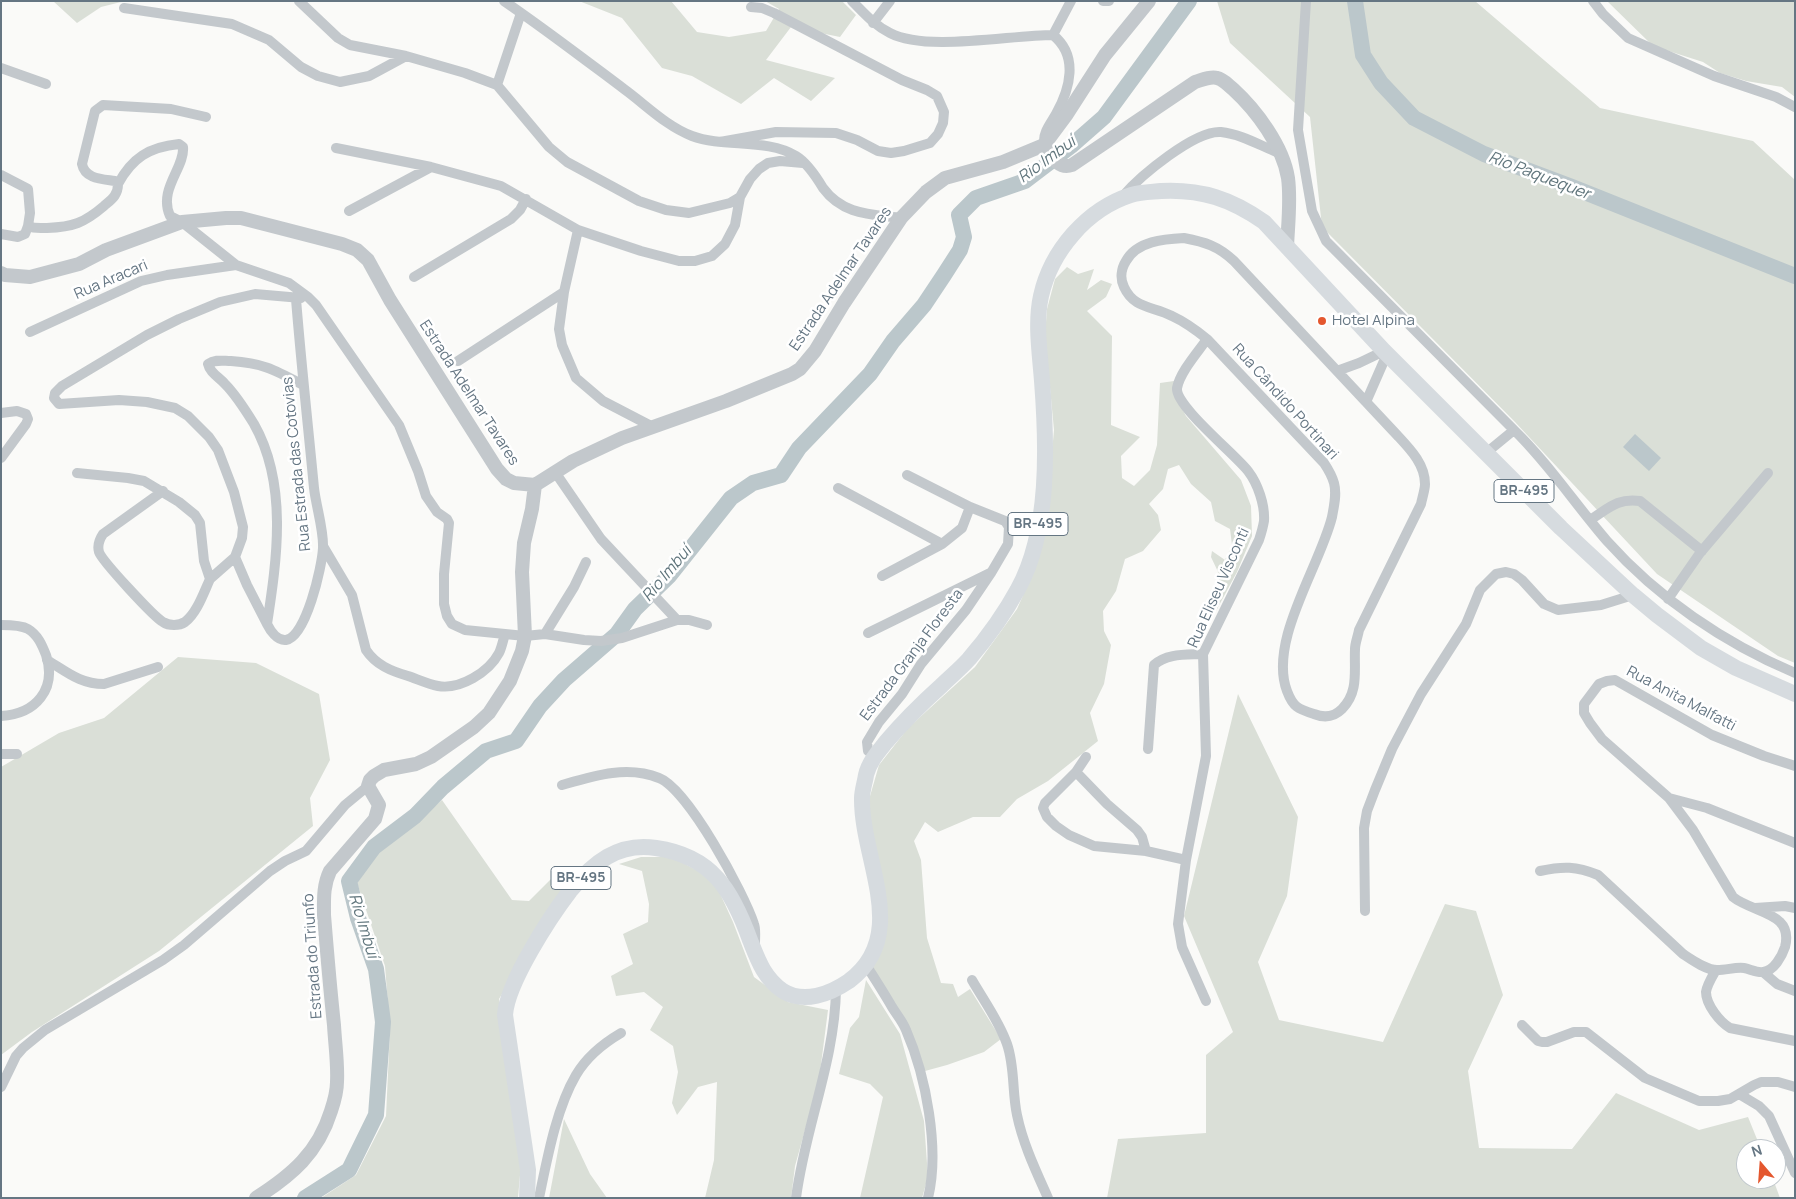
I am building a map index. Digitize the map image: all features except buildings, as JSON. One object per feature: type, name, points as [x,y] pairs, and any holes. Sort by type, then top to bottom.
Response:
[{"type":"main road","name":"BR-495","points":[[527,1198],[528,1170],[505,1014],[506,1003],[518,976],[568,894],[600,860],[611,853],[624,849],[646,847],[674,851],[712,872],[725,886],[739,910],[762,970],[772,982],[788,994],[810,997],[823,995],[855,976],[866,965],[878,942],[881,917],[862,797],[868,769],[875,756],[898,727],[968,660],[1003,614],[1020,585],[1032,552],[1044,483],[1046,432],[1038,324],[1040,297],[1048,273],[1072,236],[1090,217],[1122,198],[1140,192],[1183,190],[1209,195],[1243,207],[1264,222],[1385,352],[1561,528],[1633,595],[1701,648],[1736,668],[1795,694]]},
{"type":"street","points":[[299,1],[343,42],[350,45],[406,56],[497,85],[549,147],[567,162],[639,201],[666,210],[689,213],[730,203],[740,197]]},
{"type":"street","points":[[504,1],[675,127],[693,136],[720,142],[776,148],[798,157],[838,204],[852,210],[901,218]]},
{"type":"street","points":[[852,1],[873,23],[892,34],[916,40],[945,42],[1029,35],[1053,35],[1062,45],[1070,62],[1070,78],[1064,99],[1043,138],[1050,154],[1067,167],[1080,161],[1195,82],[1216,77],[1222,80],[1248,102],[1267,129],[1288,176],[1287,247]]},
{"type":"street","points":[[873,23],[890,1]]},
{"type":"street","points":[[1053,35],[1071,1]]},
{"type":"street","points":[[1103,1],[1109,1]]},
{"type":"street","points":[[1050,154],[1067,114],[1105,54],[1149,1]]},
{"type":"street","points":[[1306,1],[1298,130],[1312,211],[1326,241],[1543,460],[1608,542],[1654,587],[1668,599],[1741,648],[1795,673]]},
{"type":"street","points":[[1593,1],[1603,14],[1628,38],[1714,76],[1776,97],[1795,107]]},
{"type":"street","points":[[720,142],[776,132],[836,133],[857,140],[878,151],[891,153],[930,143],[938,134],[943,123],[944,112],[937,96],[902,80],[774,13],[762,8],[751,7]]},
{"type":"street","points":[[124,8],[232,24],[269,40],[301,67],[318,76],[340,82],[369,76],[406,56]]},
{"type":"street","points":[[497,85],[521,13]]},
{"type":"street","points":[[1,68],[46,84]]},
{"type":"street","points":[[118,184],[115,181],[89,176],[83,170],[82,164],[95,111],[98,108],[103,105],[171,109],[206,117]]},
{"type":"street","points":[[1122,198],[1135,182],[1196,138],[1205,134],[1222,132],[1279,153]]},
{"type":"street","points":[[28,226],[34,228],[56,228],[78,224],[92,216],[115,197],[118,184],[139,157],[161,147],[179,144],[183,147],[184,152],[171,182],[166,209],[170,216],[182,222],[236,265],[289,284],[308,297],[333,329],[399,425],[426,496],[437,512],[449,523],[444,604],[446,616],[452,624],[465,630],[525,636],[545,634],[584,640],[622,638],[676,620],[689,620],[707,625]]},
{"type":"street","points":[[336,148],[431,167],[501,186],[578,230],[641,251],[679,261],[695,261],[712,256],[725,244],[735,225],[740,197],[758,169],[780,161],[803,163]]},
{"type":"street","name":"Estrada Adelmar Tavares","points":[[3,275],[30,277],[79,264],[106,250],[182,222],[241,218],[342,244],[364,255],[497,469],[506,479],[514,483],[535,484],[573,461],[622,438],[761,387],[800,369],[814,351],[901,218],[926,192],[945,178],[1003,162],[1050,154]]},
{"type":"street","points":[[349,211],[431,167]]},
{"type":"street","points":[[1,175],[28,189],[30,213],[25,234],[18,237],[1,234]]},
{"type":"street","points":[[414,277],[511,219],[520,210],[526,199]]},
{"type":"street","points":[[578,230],[564,292],[559,329],[562,345],[576,378],[603,401],[653,427]]},
{"type":"street","name":"Rua Cândido Portinari","points":[[1184,238],[1206,242],[1223,251],[1337,371],[1414,453],[1423,470],[1425,484],[1421,504],[1413,524],[1359,630],[1355,647],[1354,692],[1347,704],[1336,715],[1321,717],[1297,708],[1291,701],[1286,686],[1284,650],[1289,628],[1328,533],[1336,501],[1334,483],[1324,463],[1207,339],[1170,315],[1143,306],[1128,297],[1122,283],[1121,273],[1126,260],[1147,243],[1163,239],[1184,238]]},
{"type":"street","name":"Rua Aracari","points":[[30,332],[141,281],[167,275],[236,265]]},
{"type":"street","points":[[458,361],[564,292]]},
{"type":"street","points":[[163,491],[103,534],[99,540],[99,554],[147,609],[164,623],[178,625],[192,614],[210,579],[235,556],[242,538],[243,526],[234,492],[218,450],[209,437],[188,416],[174,408],[138,401],[119,400],[59,404],[54,398],[55,393],[62,386],[147,334],[220,302],[255,294],[278,295],[296,299],[308,297]]},
{"type":"street","name":"Rua Estrada das Cotovias","points":[[267,624],[281,640],[293,637],[311,602],[320,572],[323,546],[303,385],[296,299]]},
{"type":"street","name":"Rua Eliseu Visconti","points":[[1206,1001],[1182,947],[1178,924],[1186,860],[1206,756],[1204,654],[1259,540],[1264,521],[1257,488],[1248,471],[1186,408],[1178,394],[1177,388],[1182,376],[1207,339]]},
{"type":"street","points":[[1337,371],[1385,352]]},
{"type":"street","points":[[1366,402],[1385,352]]},
{"type":"street","points":[[267,624],[277,528],[274,490],[267,456],[255,426],[225,384],[209,368],[208,364],[216,360],[252,362],[268,367],[303,385]]},
{"type":"street","points":[[1,413],[17,411],[26,414],[28,419],[1,458]]},
{"type":"street","points":[[1486,453],[1514,430]]},
{"type":"street","points":[[555,472],[601,539],[676,620]]},
{"type":"street","points":[[1668,599],[1702,550],[1768,473]]},
{"type":"street","points":[[77,474],[144,481],[163,491],[195,515],[200,523],[204,561],[210,579]]},
{"type":"street","points":[[868,633],[991,573],[1008,544],[1008,527],[1005,521],[970,507],[907,475]]},
{"type":"street","points":[[1,1087],[16,1056],[30,1042],[45,1030],[163,960],[184,945],[270,871],[306,851],[345,805],[368,786],[374,776],[384,770],[416,764],[431,757],[474,727],[489,713],[510,681],[522,651],[525,636],[522,572],[524,543],[532,509],[535,484]]},
{"type":"street","points":[[838,488],[942,544]]},
{"type":"street","points":[[1590,520],[1618,502],[1628,500],[1640,501],[1702,550]]},
{"type":"street","points":[[882,576],[942,544],[962,528],[970,507]]},
{"type":"street","points":[[323,546],[352,596],[366,650],[371,658],[384,667],[437,686],[455,685],[479,674],[491,665],[500,651],[505,634]]},
{"type":"street","points":[[235,556],[267,624]]},
{"type":"street","points":[[545,634],[574,587],[586,562]]},
{"type":"street","points":[[1365,911],[1364,828],[1367,811],[1392,749],[1421,694],[1466,624],[1480,590],[1496,574],[1506,572],[1514,574],[1522,580],[1544,604],[1558,610],[1601,605],[1633,595]]},
{"type":"street","name":"Estrada Granja Floresta","points":[[875,756],[868,751],[867,742],[879,722],[902,694],[921,664],[966,610],[991,573]]},
{"type":"street","points":[[1,625],[28,628],[36,636],[42,645],[47,660],[49,677],[46,691],[36,704],[22,712],[1,716]]},
{"type":"street","points":[[1148,749],[1154,665],[1161,659],[1174,656],[1204,654]]},
{"type":"street","points":[[47,660],[85,682],[98,684],[104,684],[158,667]]},
{"type":"street","name":"Rua Anita Malfatti","points":[[1795,766],[1712,735],[1615,680],[1599,684],[1584,704],[1584,713],[1602,739],[1669,798],[1707,808],[1795,843]]},
{"type":"street","points":[[1,754],[17,754]]},
{"type":"street","points":[[1086,757],[1076,772],[1045,803],[1043,808],[1046,817],[1069,835],[1094,846],[1146,851],[1186,860]]},
{"type":"street","points":[[562,785],[594,776],[620,772],[640,773],[660,778],[672,787],[716,847],[745,902],[755,926],[756,954]]},
{"type":"street","points":[[1076,772],[1107,804],[1137,830],[1142,837],[1146,851]]},
{"type":"street","name":"Estrada do Triunfo","points":[[256,1198],[291,1173],[307,1157],[319,1140],[334,1103],[337,1084],[336,1053],[323,894],[325,881],[330,871],[375,820],[379,805],[368,786]]},
{"type":"street","points":[[1540,871],[1564,867],[1582,868],[1598,875],[1683,954],[1694,961],[1716,970],[1734,968],[1763,972],[1772,968],[1777,963],[1784,949],[1787,937],[1781,922],[1741,904],[1733,897],[1693,830],[1669,798]]},
{"type":"street","points":[[1754,909],[1785,906],[1795,908]]},
{"type":"street","points":[[866,965],[906,1029],[920,1072],[931,1131],[932,1180],[928,1198]]},
{"type":"street","points":[[1716,970],[1706,992],[1712,1008],[1722,1023],[1730,1028],[1795,1041]]},
{"type":"street","points":[[1763,972],[1777,984],[1795,991]]},
{"type":"street","points":[[972,980],[1000,1026],[1007,1045],[1013,1076],[1016,1114],[1025,1145],[1048,1198]]},
{"type":"street","points":[[796,1198],[800,1168],[831,1048],[836,1013],[836,989]]},
{"type":"street","points":[[1522,1025],[1538,1041],[1542,1042],[1574,1032],[1586,1032],[1645,1078],[1699,1101],[1730,1099],[1761,1082],[1778,1082],[1795,1087]]},
{"type":"street","points":[[539,1198],[547,1160],[563,1104],[576,1075],[588,1060],[610,1039],[621,1033]]},
{"type":"street","points":[[1739,1094],[1759,1106],[1769,1116],[1795,1173]]},
{"type":"shaded area","points":[[53,1],[138,1],[121,2],[101,7],[77,23]]},
{"type":"shaded area","points":[[579,1],[671,1],[697,32],[729,37],[766,31],[779,9],[765,1],[842,1],[856,15],[840,37],[791,27],[766,60],[835,78],[811,101],[774,78],[741,104],[692,76],[662,68],[622,18]]},
{"type":"shaded area","points":[[1217,1],[1475,1],[1600,108],[1753,141],[1795,180],[1795,663],[1778,656],[1657,574],[1515,422],[1322,227],[1310,117],[1230,43]]},
{"type":"shaded area","points":[[1607,1],[1795,1],[1795,97],[1782,87],[1746,81],[1720,73],[1703,62],[1653,46]]},
{"type":"shaded area","points":[[1067,267],[1078,274],[1094,269],[1087,290],[1101,280],[1112,284],[1106,297],[1087,311],[1112,336],[1111,425],[1140,437],[1121,456],[1122,478],[1134,486],[1150,470],[1157,445],[1160,383],[1174,381],[1173,392],[1186,416],[1241,480],[1251,506],[1252,536],[1237,572],[1216,611],[1210,606],[1220,576],[1211,557],[1212,551],[1225,560],[1232,545],[1230,529],[1215,521],[1211,502],[1191,484],[1179,465],[1168,469],[1163,489],[1149,504],[1158,515],[1161,530],[1143,551],[1125,559],[1116,591],[1103,611],[1104,631],[1111,645],[1104,684],[1090,713],[1098,741],[1048,781],[1017,799],[1000,817],[973,817],[938,832],[925,822],[914,841],[921,860],[927,938],[941,983],[953,984],[958,997],[970,989],[1001,1039],[984,1052],[925,1071],[872,965],[884,941],[868,803],[879,765],[908,728],[975,667],[1017,609],[1036,566],[1048,496],[1054,430],[1045,335],[1047,309],[1055,279]]},
{"type":"shaded area","points":[[1635,434],[1661,458],[1649,471],[1623,447]]},
{"type":"shaded area","points":[[178,657],[256,663],[319,694],[330,760],[310,798],[313,826],[159,951],[32,1032],[1,1055],[1,767],[59,733],[104,718]]},
{"type":"shaded area","points":[[1238,694],[1298,817],[1287,896],[1258,962],[1279,1020],[1383,1042],[1445,904],[1476,911],[1503,995],[1468,1071],[1479,1148],[1572,1149],[1616,1093],[1699,1130],[1748,1117],[1757,1139],[1736,1139],[1736,1189],[1777,1189],[1780,1198],[1107,1198],[1118,1139],[1206,1133],[1206,1055],[1233,1032],[1184,916]]},
{"type":"shaded area","points":[[442,800],[512,900],[529,901],[553,877],[573,875],[499,999],[521,1164],[518,1198],[321,1198],[356,1175],[386,1116],[390,1030],[385,966],[357,883],[378,853]]},
{"type":"shaded area","points":[[641,857],[672,857],[700,872],[718,889],[754,977],[788,1002],[828,1010],[819,1080],[795,1166],[791,1198],[705,1198],[714,1160],[717,1082],[698,1087],[677,1115],[672,1103],[678,1072],[673,1046],[650,1030],[663,1007],[644,992],[616,996],[611,976],[633,964],[623,934],[648,922],[649,904],[642,871],[619,864]]},
{"type":"shaded area","points":[[866,980],[900,1034],[924,1121],[928,1177],[922,1198],[860,1198],[883,1097],[870,1084],[839,1074],[850,1028],[859,1017]]},
{"type":"shaded area","points":[[564,1119],[590,1174],[607,1198],[549,1198]]},
{"type":"waterway","name":"Rio Imbuí","points":[[305,1198],[349,1170],[376,1115],[383,1022],[376,969],[358,918],[349,881],[374,847],[415,816],[443,787],[486,751],[516,741],[540,706],[564,680],[617,634],[635,609],[669,576],[731,498],[753,483],[781,475],[799,448],[870,374],[893,341],[924,305],[960,250],[964,237],[959,215],[976,198],[1025,181],[1071,146],[1104,117],[1189,1]]},
{"type":"waterway","name":"Rio Paquequer","points":[[1355,1],[1363,55],[1381,83],[1414,118],[1484,154],[1795,276]]},
{"type":"place","name":"Hotel Alpina","points":[[1322,321]]}]
